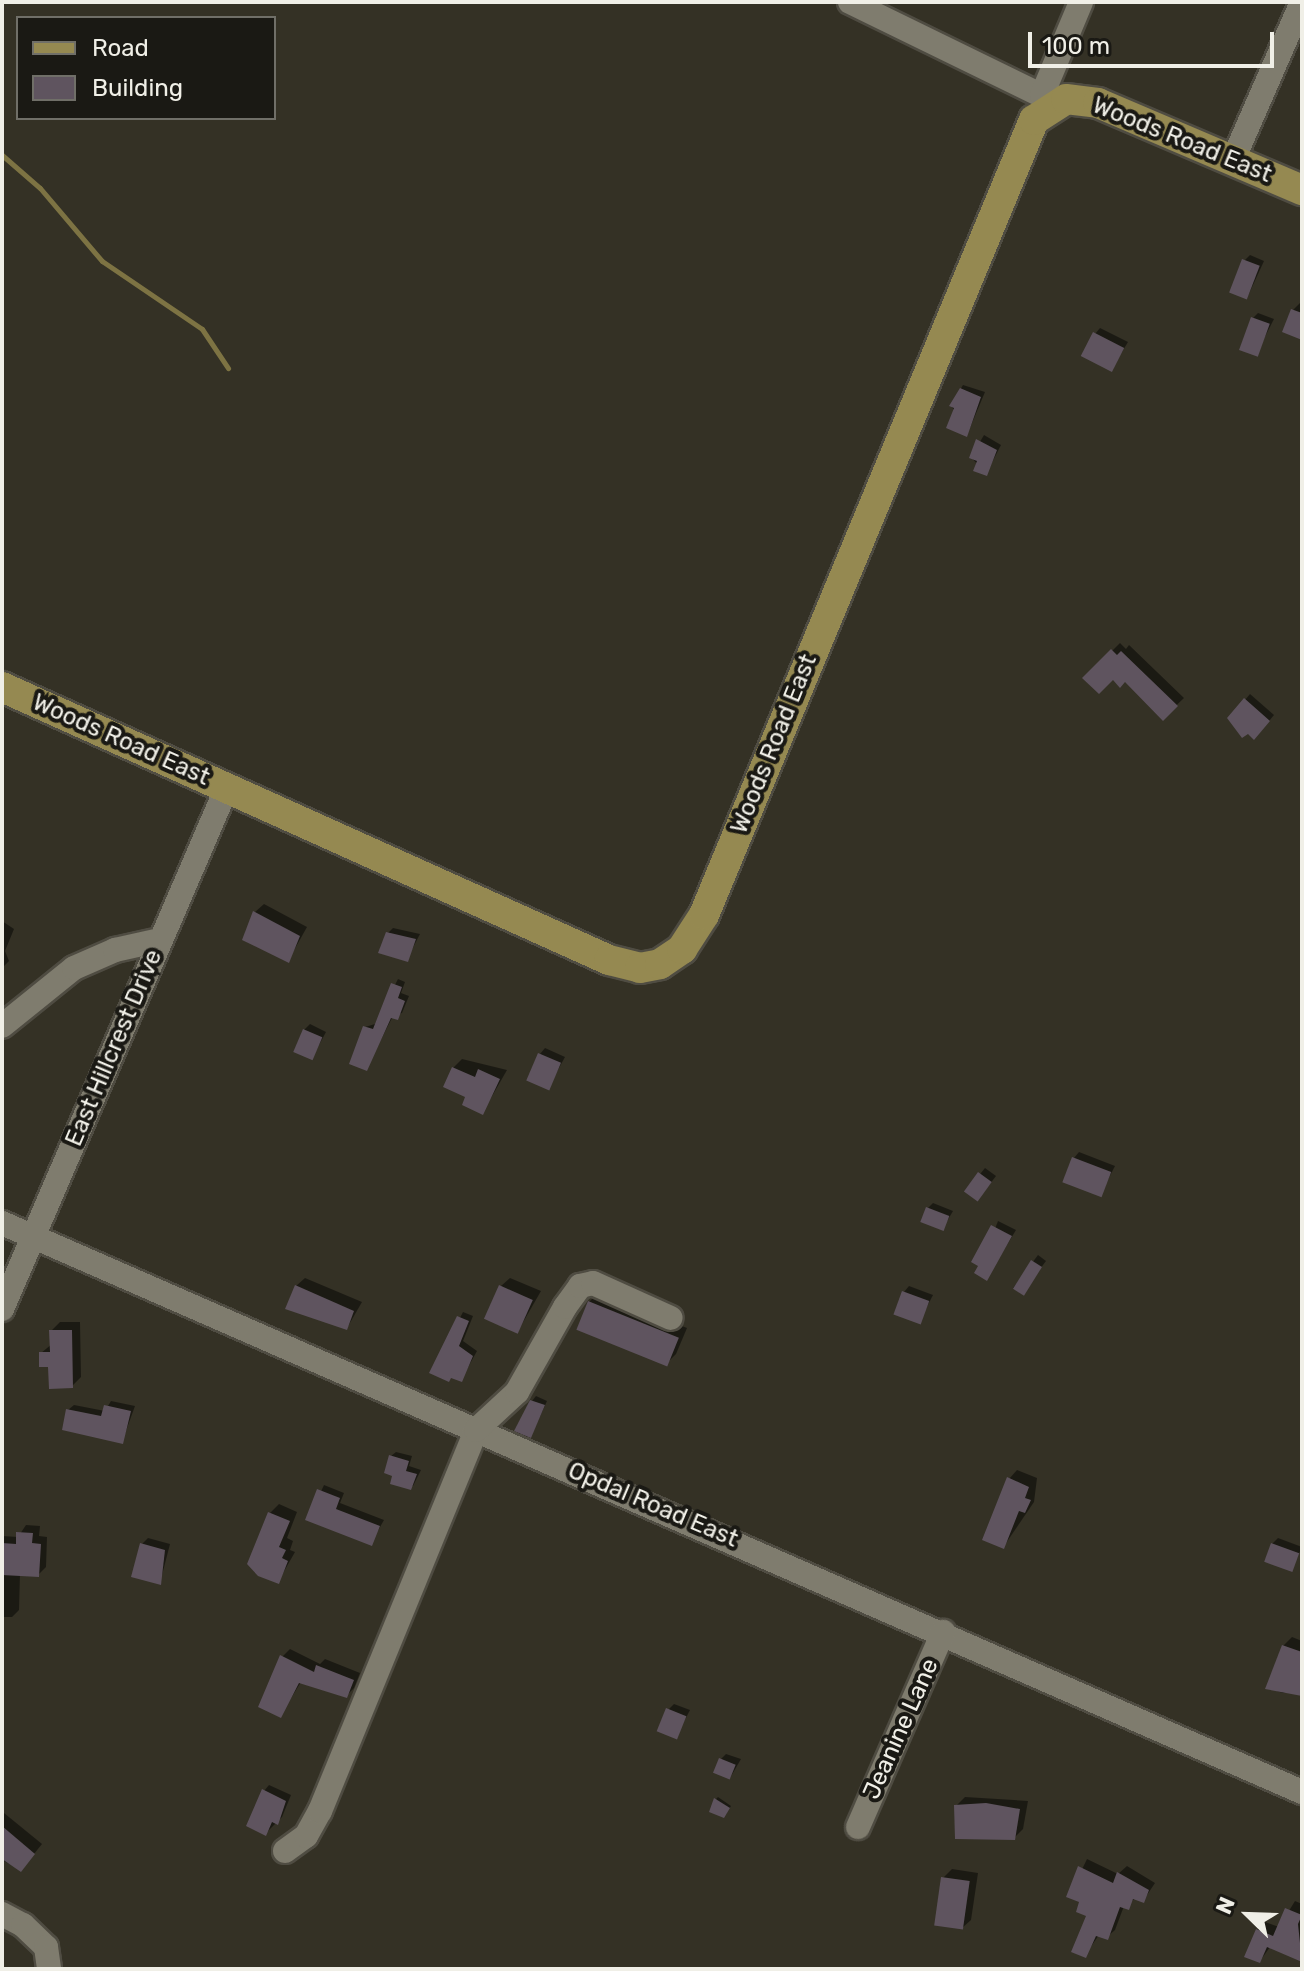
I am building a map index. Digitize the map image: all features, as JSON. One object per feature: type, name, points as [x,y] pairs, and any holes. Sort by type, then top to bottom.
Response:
[{"type":"main road","name":"Woods Road East","points":[[2,687],[609,960],[640,968],[671,959],[704,915],[1020,143],[1048,99],[1078,98],[1098,103],[1302,190]]},
{"type":"street","points":[[850,2],[1048,99],[1081,2]]},
{"type":"street","points":[[1233,160],[1302,2]]},
{"type":"street","name":"East Hillcrest Drive","points":[[2,1309],[227,787]]},
{"type":"street","points":[[2,1026],[74,968],[115,950],[160,940]]},
{"type":"street","name":"Opdal Road East","points":[[2,1223],[32,1239],[943,1632],[1302,1792]]},
{"type":"street","points":[[285,1851],[306,1836],[320,1811],[476,1430],[517,1392],[580,1286],[593,1283],[671,1318]]},
{"type":"street","name":"Jeanine Lane","points":[[858,1827],[943,1632]]},
{"type":"street","points":[[2,1914],[23,1925],[46,1947],[49,1969]]},
{"type":"building","points":[[1242,259],[1260,266],[1247,299],[1229,293]]},
{"type":"building","points":[[1291,309],[1302,313],[1302,340],[1282,332]]},
{"type":"building","points":[[1251,317],[1270,324],[1258,357],[1239,350]]},
{"type":"building","points":[[1093,332],[1124,348],[1112,372],[1081,356]]},
{"type":"building","points":[[960,388],[981,397],[967,437],[946,428],[954,408],[949,406]]},
{"type":"building","points":[[976,439],[997,450],[987,476],[973,471],[977,461],[969,458]]},
{"type":"building","points":[[1111,649],[1117,655],[1121,651],[1178,706],[1163,721],[1125,682],[1120,688],[1113,680],[1099,694],[1082,678]]},
{"type":"building","points":[[1244,698],[1270,721],[1254,740],[1248,734],[1242,738],[1227,718]]},
{"type":"building","points":[[253,911],[300,936],[289,963],[242,940]]},
{"type":"building","points":[[386,932],[416,939],[408,962],[378,953]]},
{"type":"building","points":[[391,983],[402,987],[398,998],[405,1001],[398,1020],[391,1018],[367,1071],[349,1064],[363,1026],[373,1029]]},
{"type":"building","points":[[303,1029],[322,1037],[313,1060],[293,1052]]},
{"type":"building","points":[[538,1053],[561,1063],[549,1090],[526,1081]]},
{"type":"building","points":[[452,1067],[475,1077],[478,1069],[500,1079],[483,1115],[462,1105],[465,1097],[443,1087]]},
{"type":"building","points":[[1072,1157],[1111,1172],[1102,1197],[1062,1182]]},
{"type":"building","points":[[978,1172],[992,1182],[978,1201],[964,1191]]},
{"type":"building","points":[[926,1207],[949,1216],[944,1231],[920,1222]]},
{"type":"building","points":[[991,1225],[1012,1236],[987,1281],[974,1273],[978,1266],[971,1262]]},
{"type":"building","points":[[1031,1260],[1042,1267],[1024,1296],[1013,1289]]},
{"type":"building","points":[[295,1285],[354,1311],[347,1330],[285,1309]]},
{"type":"building","points":[[499,1285],[533,1300],[518,1334],[484,1319]]},
{"type":"building","points":[[902,1291],[929,1301],[921,1324],[893,1314]]},
{"type":"building","points":[[588,1301],[679,1338],[667,1366],[576,1330]]},
{"type":"building","points":[[457,1316],[469,1321],[459,1346],[473,1356],[462,1382],[451,1378],[449,1382],[429,1373]]},
{"type":"building","points":[[49,1330],[72,1330],[73,1388],[49,1389],[48,1367],[39,1367],[39,1352],[50,1352]]},
{"type":"building","points":[[530,1400],[545,1405],[531,1438],[514,1431]]},
{"type":"building","points":[[104,1405],[131,1411],[123,1444],[62,1430],[66,1409],[101,1416]]},
{"type":"building","points":[[389,1455],[409,1461],[406,1471],[417,1474],[411,1490],[390,1484],[392,1476],[384,1473]]},
{"type":"building","points":[[1007,1477],[1029,1487],[1025,1498],[1031,1500],[1025,1513],[1019,1511],[1004,1549],[982,1540]]},
{"type":"building","points":[[317,1489],[340,1498],[336,1509],[380,1526],[372,1546],[305,1520]]},
{"type":"building","points":[[268,1512],[290,1521],[279,1547],[286,1550],[282,1558],[288,1561],[279,1584],[258,1576],[247,1564]]},
{"type":"building","points":[[16,1532],[33,1533],[32,1543],[41,1544],[39,1577],[2,1575],[2,1543],[16,1544]]},
{"type":"building","points":[[140,1543],[165,1550],[161,1585],[131,1577]]},
{"type":"building","points":[[1271,1543],[1299,1553],[1292,1572],[1264,1562]]},
{"type":"building","points":[[1282,1645],[1302,1652],[1302,1696],[1265,1689]]},
{"type":"building","points":[[280,1655],[314,1672],[316,1665],[354,1680],[347,1698],[299,1683],[281,1718],[258,1707]]},
{"type":"building","points":[[666,1708],[686,1716],[677,1739],[657,1731]]},
{"type":"building","points":[[719,1758],[736,1765],[730,1780],[713,1773]]},
{"type":"building","points":[[262,1789],[286,1801],[278,1825],[272,1822],[266,1836],[246,1826]]},
{"type":"building","points":[[714,1798],[730,1808],[724,1818],[709,1812]]},
{"type":"building","points":[[986,1803],[1020,1809],[1015,1840],[955,1839],[954,1805]]},
{"type":"building","points":[[2,1826],[35,1854],[21,1872],[2,1859]]},
{"type":"building","points":[[1078,1866],[1113,1883],[1117,1872],[1149,1890],[1144,1903],[1133,1899],[1129,1910],[1120,1907],[1108,1940],[1096,1936],[1086,1958],[1071,1952],[1086,1916],[1076,1912],[1079,1902],[1066,1897]]},
{"type":"building","points":[[941,1877],[970,1881],[963,1930],[934,1926]]},
{"type":"building","points":[[1285,1908],[1302,1915],[1298,1924],[1302,1962],[1267,1947],[1260,1963],[1244,1957],[1256,1929],[1273,1936]]},
{"type":"waterway","points":[[2,155],[40,188],[102,261],[202,329],[228,368]]}]
